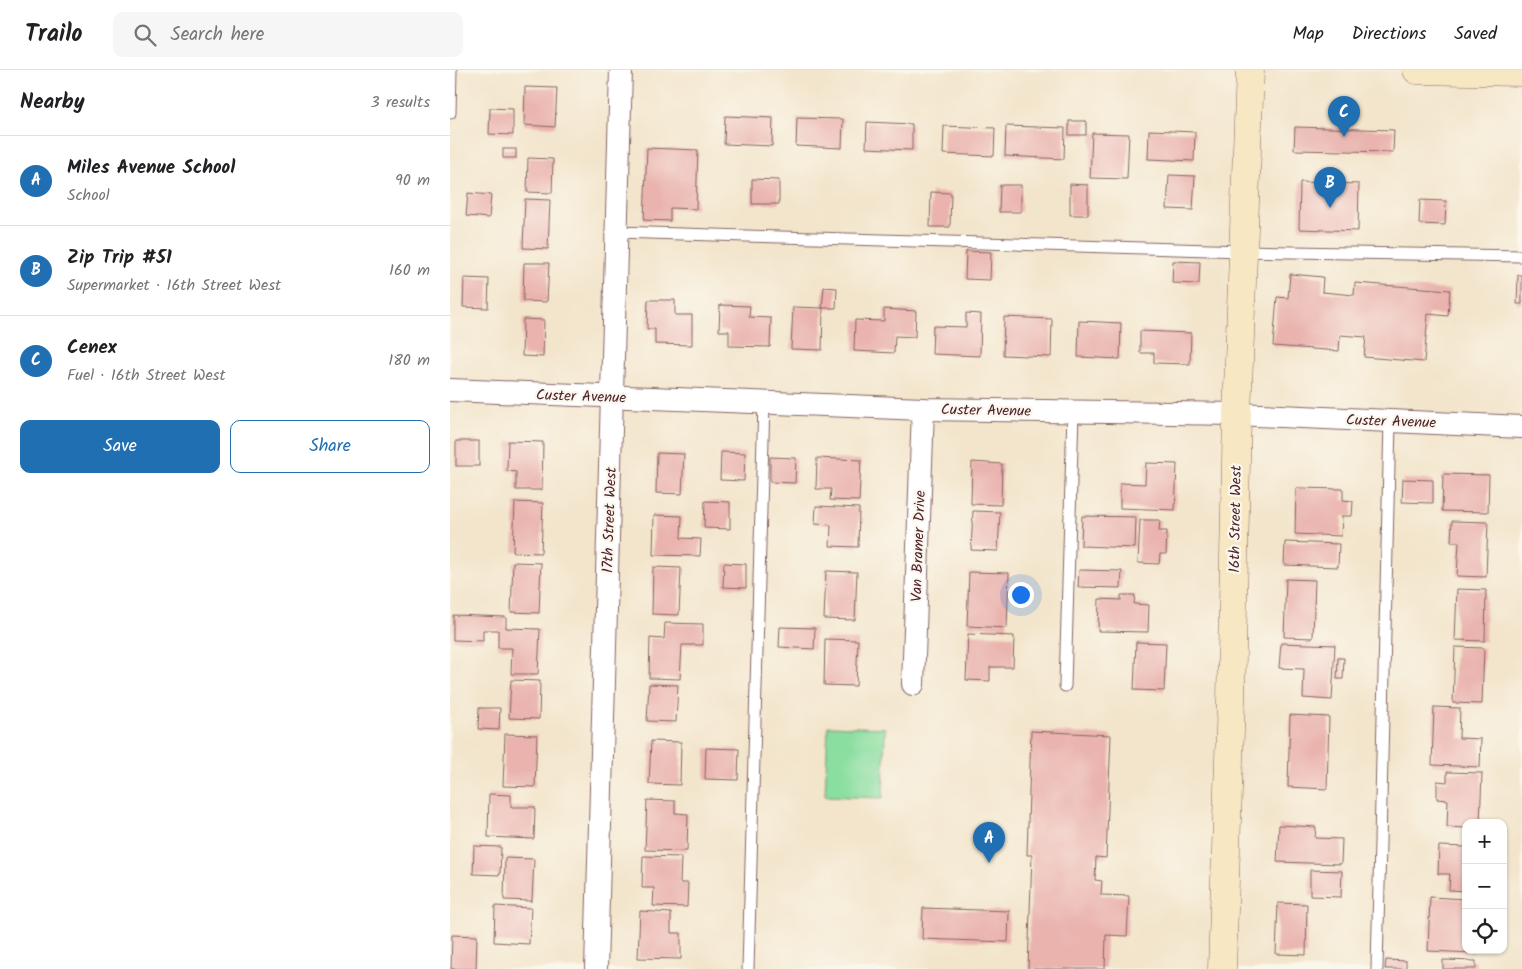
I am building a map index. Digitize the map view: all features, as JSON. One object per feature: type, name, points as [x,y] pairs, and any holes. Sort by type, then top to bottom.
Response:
[{"type":"street","name":"17th Street West","points":[[596,969],[621,70]]},
{"type":"street","name":"16th Street West","points":[[1222,969],[1231,719],[1237,414],[1250,70]]},
{"type":"street","points":[[1417,70],[1522,72]]},
{"type":"street","name":"Custer Avenue","points":[[450,390],[923,409],[1237,414],[1522,427]]},
{"type":"street","name":"Van Bramer Drive","points":[[913,684],[923,409]]},
{"type":"lane","points":[[450,113],[451,70]]},
{"type":"lane","points":[[617,232],[1243,251],[1522,256]]},
{"type":"lane","points":[[748,969],[764,403]]},
{"type":"lane","points":[[1065,686],[1073,412]]},
{"type":"lane","points":[[1377,969],[1390,421]]},
{"type":"green space","points":[[828,726],[885,728],[883,798],[825,796]]},
{"type":"building","points":[[525,87],[557,88],[555,127],[524,125]]},
{"type":"building","points":[[490,108],[513,109],[513,135],[489,134]]},
{"type":"building","points":[[725,116],[773,118],[772,146],[724,144]]},
{"type":"building","points":[[797,118],[843,119],[842,148],[796,146]]},
{"type":"building","points":[[1069,121],[1086,121],[1086,135],[1069,135]]},
{"type":"building","points":[[867,122],[912,124],[912,150],[866,148]]},
{"type":"building","points":[[944,126],[995,128],[994,156],[943,154]]},
{"type":"building","points":[[1006,126],[1065,128],[1064,159],[1005,156]]},
{"type":"building","points":[[1295,127],[1394,130],[1393,152],[1294,150]]},
{"type":"building","points":[[1149,130],[1195,132],[1194,161],[1148,159]]},
{"type":"building","points":[[1092,133],[1129,134],[1127,179],[1090,178]]},
{"type":"building","points":[[647,148],[698,150],[696,209],[670,208],[670,221],[644,220]]},
{"type":"building","points":[[503,149],[516,149],[516,158],[503,158]]},
{"type":"building","points":[[528,158],[553,159],[552,193],[527,192]]},
{"type":"building","points":[[1169,175],[1195,176],[1193,210],[1167,209]]},
{"type":"building","points":[[752,179],[779,180],[779,204],[752,204]]},
{"type":"building","points":[[1300,182],[1359,184],[1358,231],[1299,229]]},
{"type":"building","points":[[1070,184],[1088,185],[1088,215],[1070,215]]},
{"type":"building","points":[[1000,185],[1021,185],[1021,212],[999,212]]},
{"type":"building","points":[[931,192],[951,193],[950,227],[930,227]]},
{"type":"building","points":[[468,193],[491,195],[489,218],[466,216]]},
{"type":"building","points":[[525,199],[550,200],[548,249],[523,248]]},
{"type":"building","points":[[1420,200],[1446,201],[1445,225],[1419,224]]},
{"type":"building","points":[[966,251],[991,252],[990,280],[965,279]]},
{"type":"building","points":[[1173,261],[1200,262],[1199,284],[1172,283]]},
{"type":"building","points":[[524,263],[549,263],[547,302],[523,301]]},
{"type":"building","points":[[1290,274],[1323,277],[1322,292],[1354,295],[1355,283],[1450,290],[1448,316],[1428,314],[1424,362],[1364,357],[1366,337],[1340,335],[1339,351],[1273,346],[1277,297],[1288,298]]},
{"type":"building","points":[[1518,275],[1522,275],[1522,304],[1517,304]]},
{"type":"building","points":[[464,278],[489,279],[488,308],[463,307]]},
{"type":"building","points":[[824,287],[837,288],[836,308],[822,308]]},
{"type":"building","points":[[648,300],[675,300],[675,315],[692,315],[692,345],[655,344],[655,329],[647,329]]},
{"type":"building","points":[[720,305],[750,306],[749,317],[771,318],[770,347],[729,346],[729,331],[719,331]]},
{"type":"building","points":[[793,307],[823,308],[822,350],[791,349]]},
{"type":"building","points":[[884,309],[916,311],[915,337],[895,336],[894,353],[854,351],[855,320],[884,321]]},
{"type":"building","points":[[966,313],[981,314],[980,356],[932,354],[933,326],[966,327]]},
{"type":"building","points":[[1004,317],[1052,319],[1051,357],[1003,355]]},
{"type":"building","points":[[523,319],[544,320],[543,357],[522,356]]},
{"type":"building","points":[[1079,321],[1121,323],[1120,359],[1078,357]]},
{"type":"building","points":[[1140,331],[1191,333],[1190,364],[1154,363],[1154,353],[1140,353]]},
{"type":"building","points":[[456,441],[479,441],[479,466],[456,466]]},
{"type":"building","points":[[508,441],[543,442],[542,490],[516,490],[516,472],[507,471]]},
{"type":"building","points":[[721,452],[745,453],[744,481],[720,480]]},
{"type":"building","points":[[657,453],[684,454],[682,494],[656,493]]},
{"type":"building","points":[[770,457],[796,458],[795,483],[770,482]]},
{"type":"building","points":[[817,458],[861,460],[859,501],[830,500],[831,489],[816,489]]},
{"type":"building","points":[[972,462],[1002,464],[1001,505],[971,504]]},
{"type":"building","points":[[1146,463],[1177,464],[1175,510],[1120,508],[1120,483],[1145,484]]},
{"type":"building","points":[[1443,474],[1489,475],[1488,512],[1442,511]]},
{"type":"building","points":[[1403,479],[1433,480],[1433,503],[1402,502]]},
{"type":"building","points":[[1296,488],[1343,489],[1343,500],[1353,501],[1352,516],[1342,516],[1341,536],[1295,534]]},
{"type":"building","points":[[705,501],[730,502],[730,529],[704,528]]},
{"type":"building","points":[[515,502],[543,503],[541,553],[513,552]]},
{"type":"building","points":[[816,506],[859,508],[858,547],[830,546],[831,525],[815,524]]},
{"type":"building","points":[[973,511],[1000,512],[998,551],[971,550]]},
{"type":"building","points":[[654,515],[682,516],[681,538],[701,539],[700,556],[653,555]]},
{"type":"building","points":[[1082,516],[1136,517],[1135,548],[1081,546]]},
{"type":"building","points":[[1140,520],[1160,520],[1159,531],[1167,531],[1166,554],[1160,554],[1159,564],[1138,563]]},
{"type":"building","points":[[1452,521],[1488,522],[1486,577],[1457,576],[1459,542],[1451,542]]},
{"type":"building","points":[[1285,542],[1339,544],[1338,567],[1284,565]]},
{"type":"building","points":[[513,562],[541,563],[539,613],[511,612]]},
{"type":"building","points":[[724,563],[746,564],[746,588],[723,587]]},
{"type":"building","points":[[653,567],[681,568],[679,615],[652,614]]},
{"type":"building","points":[[1079,570],[1122,571],[1121,588],[1078,587]]},
{"type":"building","points":[[826,571],[857,572],[855,620],[824,619]]},
{"type":"building","points":[[969,572],[1009,573],[1007,628],[967,626]]},
{"type":"building","points":[[1286,579],[1315,580],[1313,638],[1284,637]]},
{"type":"building","points":[[1457,589],[1486,590],[1485,641],[1455,640]]},
{"type":"building","points":[[1121,595],[1135,595],[1134,604],[1149,605],[1148,632],[1098,631],[1099,599],[1121,600]]},
{"type":"building","points":[[453,615],[506,617],[506,628],[540,629],[538,674],[511,674],[512,648],[498,648],[498,630],[483,630],[483,641],[453,640]]},
{"type":"building","points":[[665,623],[703,624],[703,645],[682,645],[680,679],[649,678],[650,638],[664,639]]},
{"type":"building","points":[[780,627],[815,628],[814,649],[779,647]]},
{"type":"building","points":[[968,634],[1014,636],[1013,667],[990,667],[990,681],[966,680]]},
{"type":"building","points":[[825,639],[858,640],[856,686],[824,685]]},
{"type":"building","points":[[1136,642],[1166,643],[1164,691],[1134,690]]},
{"type":"building","points":[[1281,643],[1335,645],[1332,700],[1303,698],[1304,669],[1279,668]]},
{"type":"building","points":[[1455,647],[1484,648],[1482,704],[1453,703]]},
{"type":"building","points":[[1338,658],[1344,658],[1343,679],[1337,679]]},
{"type":"building","points":[[511,680],[540,681],[539,719],[509,718]]},
{"type":"building","points":[[649,684],[678,685],[676,722],[647,721]]},
{"type":"building","points":[[1434,707],[1460,708],[1459,738],[1481,739],[1480,767],[1432,765]]},
{"type":"building","points":[[479,708],[500,708],[499,730],[478,729]]},
{"type":"building","points":[[1290,715],[1329,717],[1327,789],[1288,787]]},
{"type":"building","points":[[1031,731],[1111,735],[1106,858],[1096,857],[1095,880],[1102,881],[1101,895],[1129,896],[1127,936],[1106,935],[1105,969],[1028,969],[1032,855],[1027,855]]},
{"type":"building","points":[[505,734],[537,735],[535,787],[503,786]]},
{"type":"building","points":[[651,741],[681,742],[680,785],[649,784]]},
{"type":"building","points":[[706,748],[739,749],[738,780],[705,779]]},
{"type":"building","points":[[1447,772],[1482,773],[1480,819],[1462,819],[1462,828],[1447,827],[1448,800],[1437,799],[1437,781],[1447,782]]},
{"type":"building","points":[[489,794],[511,795],[511,807],[535,807],[534,839],[488,837]]},
{"type":"building","points":[[647,800],[675,801],[675,813],[688,814],[687,851],[645,850]]},
{"type":"building","points":[[1279,825],[1316,827],[1315,838],[1342,839],[1341,864],[1277,862]]},
{"type":"building","points":[[474,846],[501,847],[500,875],[473,874]]},
{"type":"building","points":[[1439,846],[1462,847],[1462,891],[1449,890],[1450,874],[1438,874]]},
{"type":"building","points":[[643,856],[681,857],[680,883],[688,883],[687,907],[653,906],[654,888],[642,888]]},
{"type":"building","points":[[505,858],[534,859],[532,901],[504,900]]},
{"type":"building","points":[[1310,870],[1342,871],[1341,897],[1310,896]]},
{"type":"building","points":[[1430,897],[1462,899],[1462,952],[1428,951]]},
{"type":"building","points":[[1278,903],[1307,904],[1306,955],[1276,954]]},
{"type":"building","points":[[495,906],[531,908],[529,944],[494,942]]},
{"type":"building","points":[[923,908],[1009,911],[1008,942],[922,939]]},
{"type":"building","points":[[640,911],[671,913],[671,933],[681,933],[681,959],[638,958]]},
{"type":"building","points":[[452,935],[477,936],[476,969],[451,969]]},
{"type":"building","points":[[1386,960],[1406,961],[1406,969],[1385,969]]},
{"type":"building","points":[[1443,960],[1476,961],[1476,969],[1443,969]]},
{"type":"place","name":"Cenex","points":[[1344,137]]},
{"type":"place","name":"Zip Trip #51","points":[[1330,208]]},
{"type":"place","name":"Miles Avenue School","points":[[989,863]]}]
